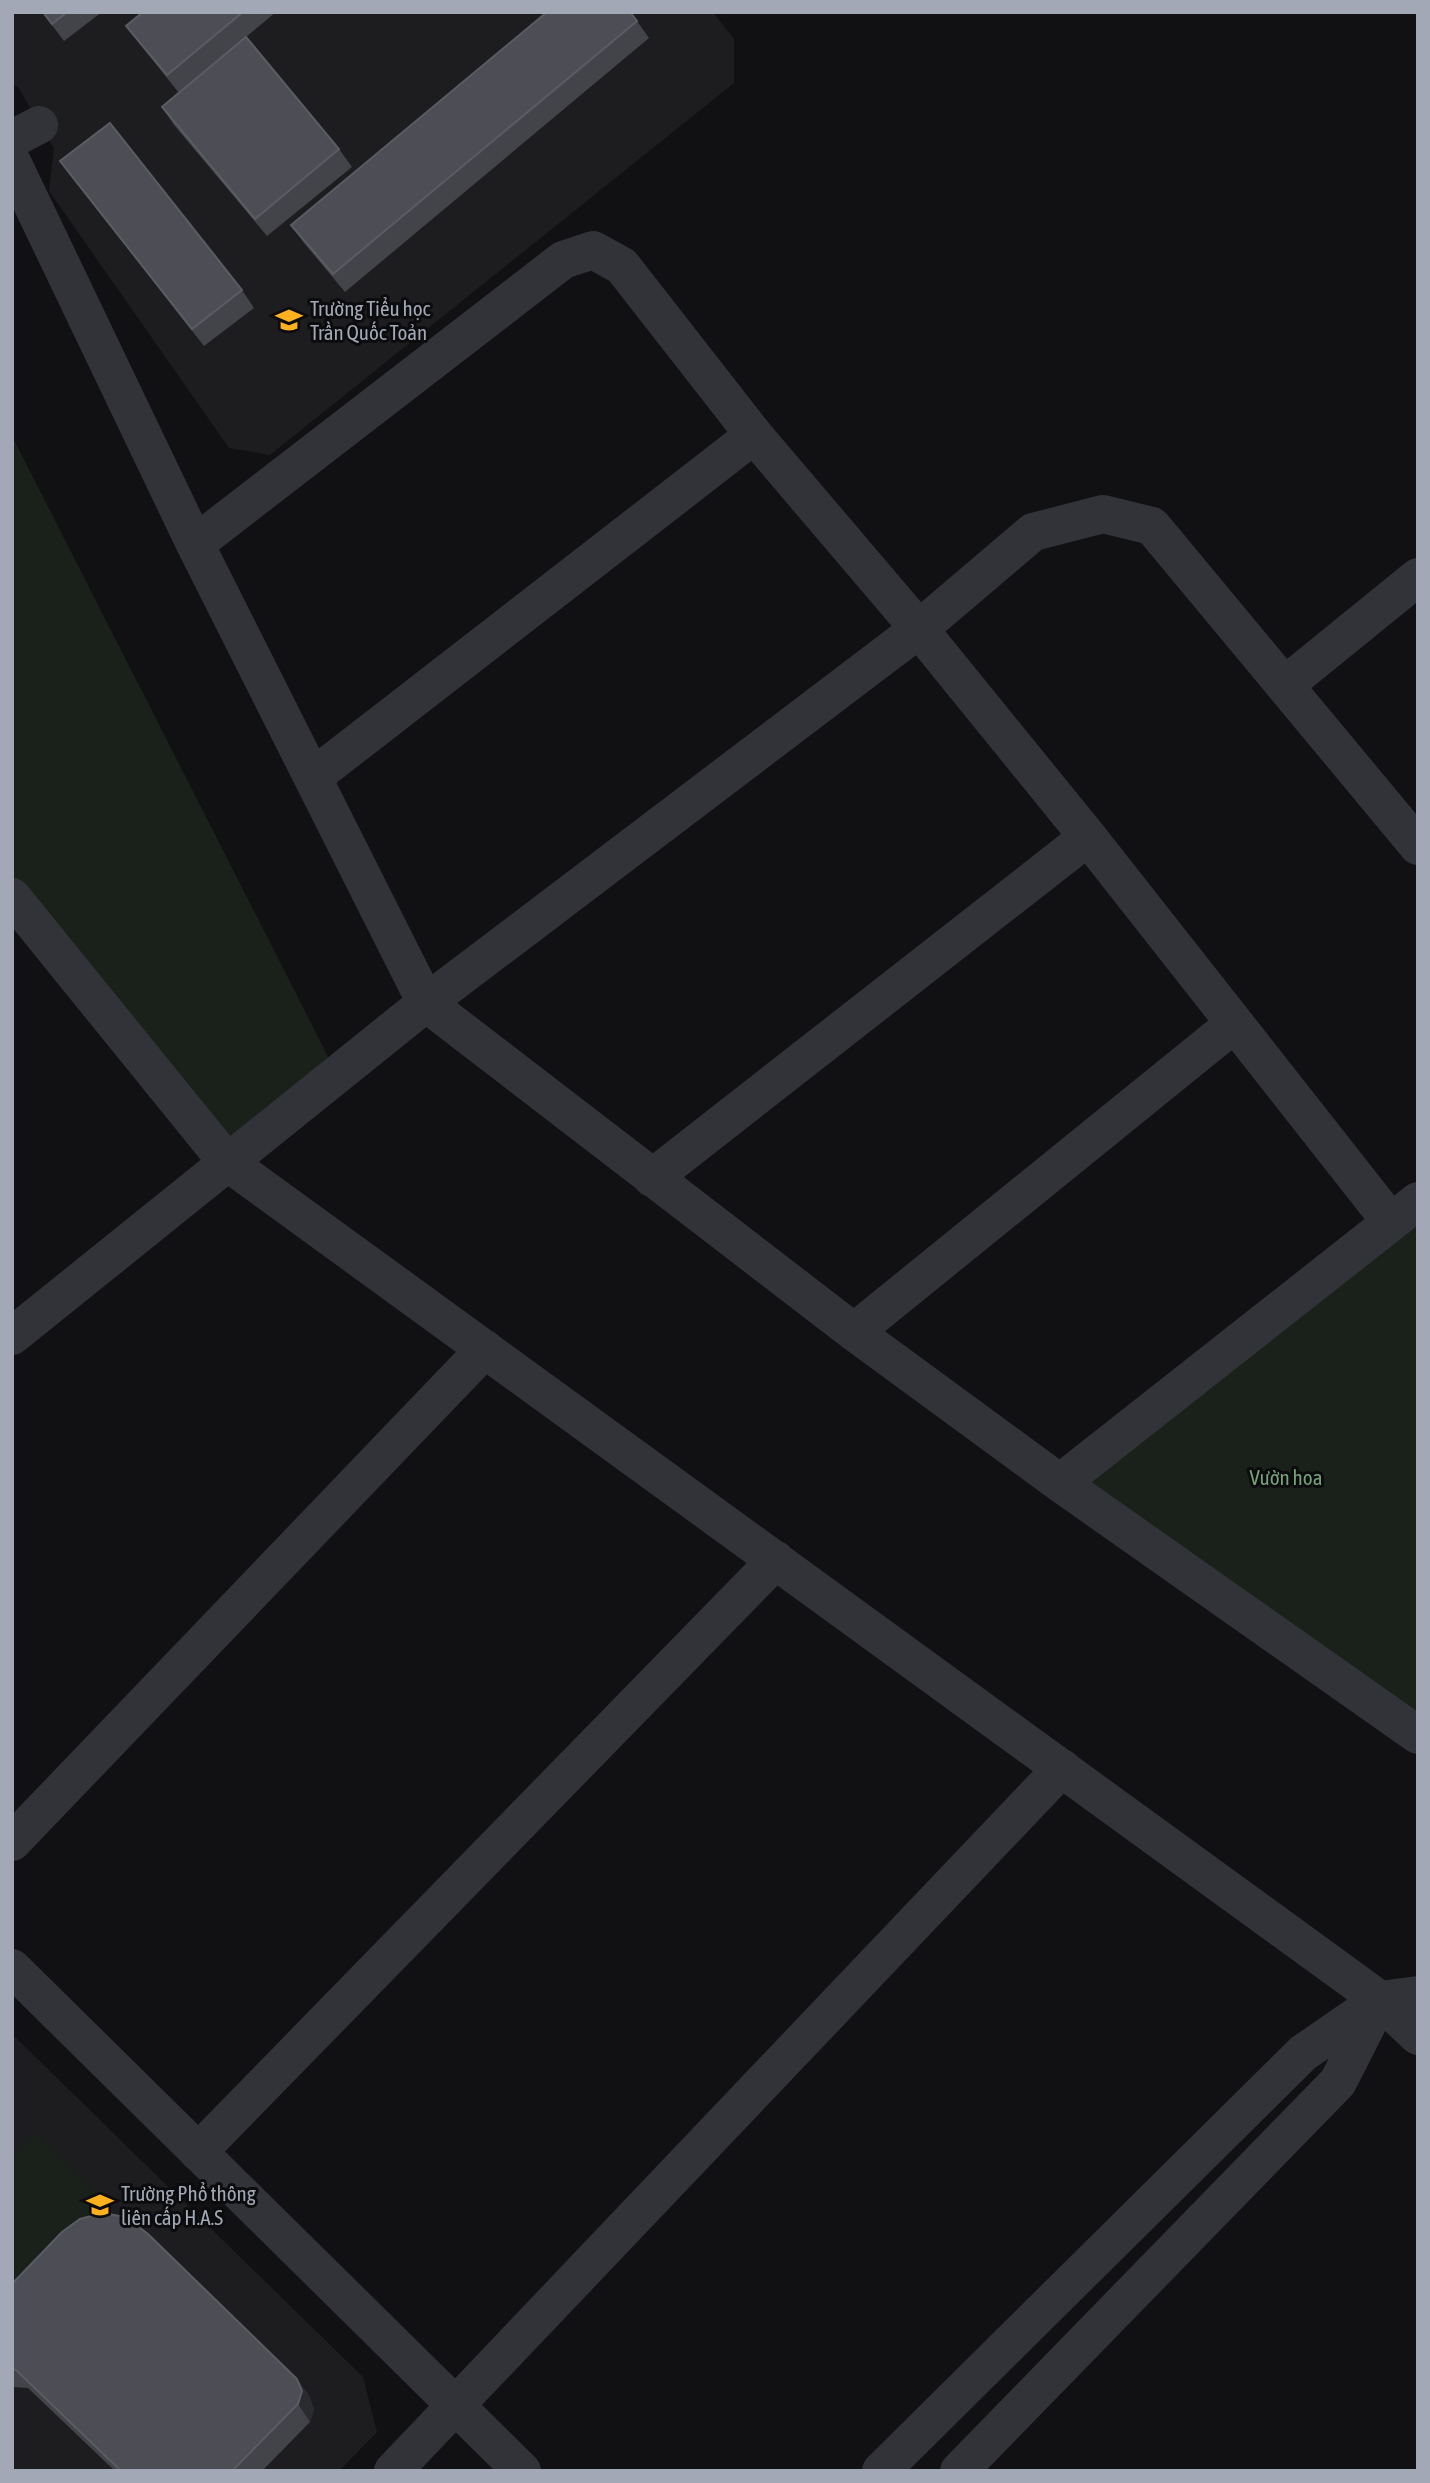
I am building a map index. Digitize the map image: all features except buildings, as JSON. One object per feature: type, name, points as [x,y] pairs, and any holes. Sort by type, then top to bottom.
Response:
[{"type":"street","points":[[12,162],[195,544],[426,1003],[854,1332],[1060,1483],[1418,1735]]},
{"type":"street","points":[[195,544],[563,260],[593,250],[622,266],[754,435],[919,629],[1088,837],[1234,1024],[1404,1211],[1060,1483]]},
{"type":"street","points":[[313,777],[754,435]]},
{"type":"street","points":[[12,1336],[426,1003],[919,629],[1033,531],[1102,514],[1153,526],[1418,846]]},
{"type":"street","points":[[1285,685],[1418,577]]},
{"type":"street","points":[[652,1178],[1088,837]]},
{"type":"street","points":[[12,897],[227,1162],[1380,2000],[1418,2036]]},
{"type":"street","points":[[854,1332],[1234,1024]]},
{"type":"street","points":[[12,1842],[485,1349]]},
{"type":"street","points":[[198,2152],[776,1560]]},
{"type":"street","points":[[393,2471],[1062,1768]]},
{"type":"street","points":[[12,1968],[522,2471]]},
{"type":"street","points":[[881,2471],[1303,2053],[1380,2000],[1418,1995]]},
{"type":"street","points":[[959,2471],[1338,2082],[1380,2000]]},
{"type":"shaded area","name":"Trường Tiểu học Trần Quốc Toản","points":[[12,12],[713,12],[734,39],[734,83],[270,455],[229,448],[49,191],[54,148],[18,87],[12,85]]},
{"type":"shaded area","name":"Trường Phổ thông liên cấp H.A.S","points":[[12,2034],[363,2377],[377,2432],[339,2471],[12,2471]]},
{"type":"green space","points":[[12,436],[336,1072],[227,1159],[12,893]]},
{"type":"green space","name":"Vườn hoa","points":[[1418,1202],[1418,1732],[1064,1482]]},
{"type":"green space","points":[[37,2133],[109,2205],[12,2302],[12,2158]]},
{"type":"place","name":"Trường Tiểu học Trần Quốc Toản","points":[[289,320]]},
{"type":"place","name":"Trường Phổ thông liên cấp H.A.S","points":[[100,2205]]}]
